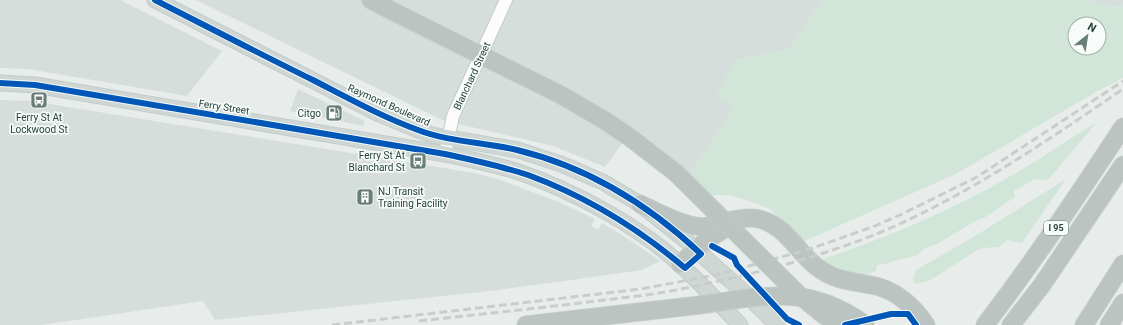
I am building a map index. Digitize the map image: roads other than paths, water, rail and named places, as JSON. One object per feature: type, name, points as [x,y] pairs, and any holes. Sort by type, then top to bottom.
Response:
[{"type":"highway","points":[[370,0],[561,96],[587,110],[628,136],[676,173],[798,294],[821,314],[838,325]]},
{"type":"highway","name":"I 95","points":[[985,325],[1055,230],[1123,128]]},
{"type":"highway","name":"I 95","points":[[1011,325],[1064,252],[1123,165]]},
{"type":"highway","points":[[640,204],[684,224],[697,227],[704,227],[742,219],[759,219],[775,226],[791,239],[812,262],[826,274],[842,280],[877,286],[901,297],[912,307],[926,325]]},
{"type":"highway","points":[[680,264],[719,231],[742,219]]},
{"type":"highway","points":[[1084,325],[1123,264]]},
{"type":"highway","points":[[526,325],[773,297],[798,297],[815,300],[835,307],[866,325]]},
{"type":"highway","points":[[1109,325],[1123,304]]},
{"type":"main road","name":"Raymond Boulevard","points":[[155,0],[377,113],[418,130],[432,135],[518,150],[554,162],[597,179],[617,189],[640,204],[696,249],[748,296],[777,325]]},
{"type":"main road","name":"Ferry Street","points":[[0,84],[35,85],[445,154]]},
{"type":"main road","points":[[445,154],[499,166],[528,176],[559,188],[596,207],[630,227],[680,264],[740,325]]},
{"type":"street","name":"Blanchard Street","points":[[445,154],[453,116],[506,0]]},
{"type":"railway","points":[[332,325],[641,289],[720,274],[810,249],[875,226],[977,177],[1123,81]]},
{"type":"railway","points":[[419,321],[558,306],[666,292],[762,271],[813,257],[886,230],[948,200],[1037,147],[1123,89]]},
{"type":"place","name":"Ferry St At Lockwood St","points":[[39,100]]},
{"type":"place","name":"Citgo","points":[[334,113]]},
{"type":"place","name":"Ferry St At Blanchard St","points":[[418,161]]},
{"type":"place","name":"NJ Transit Training Facility","points":[[365,197]]}]
